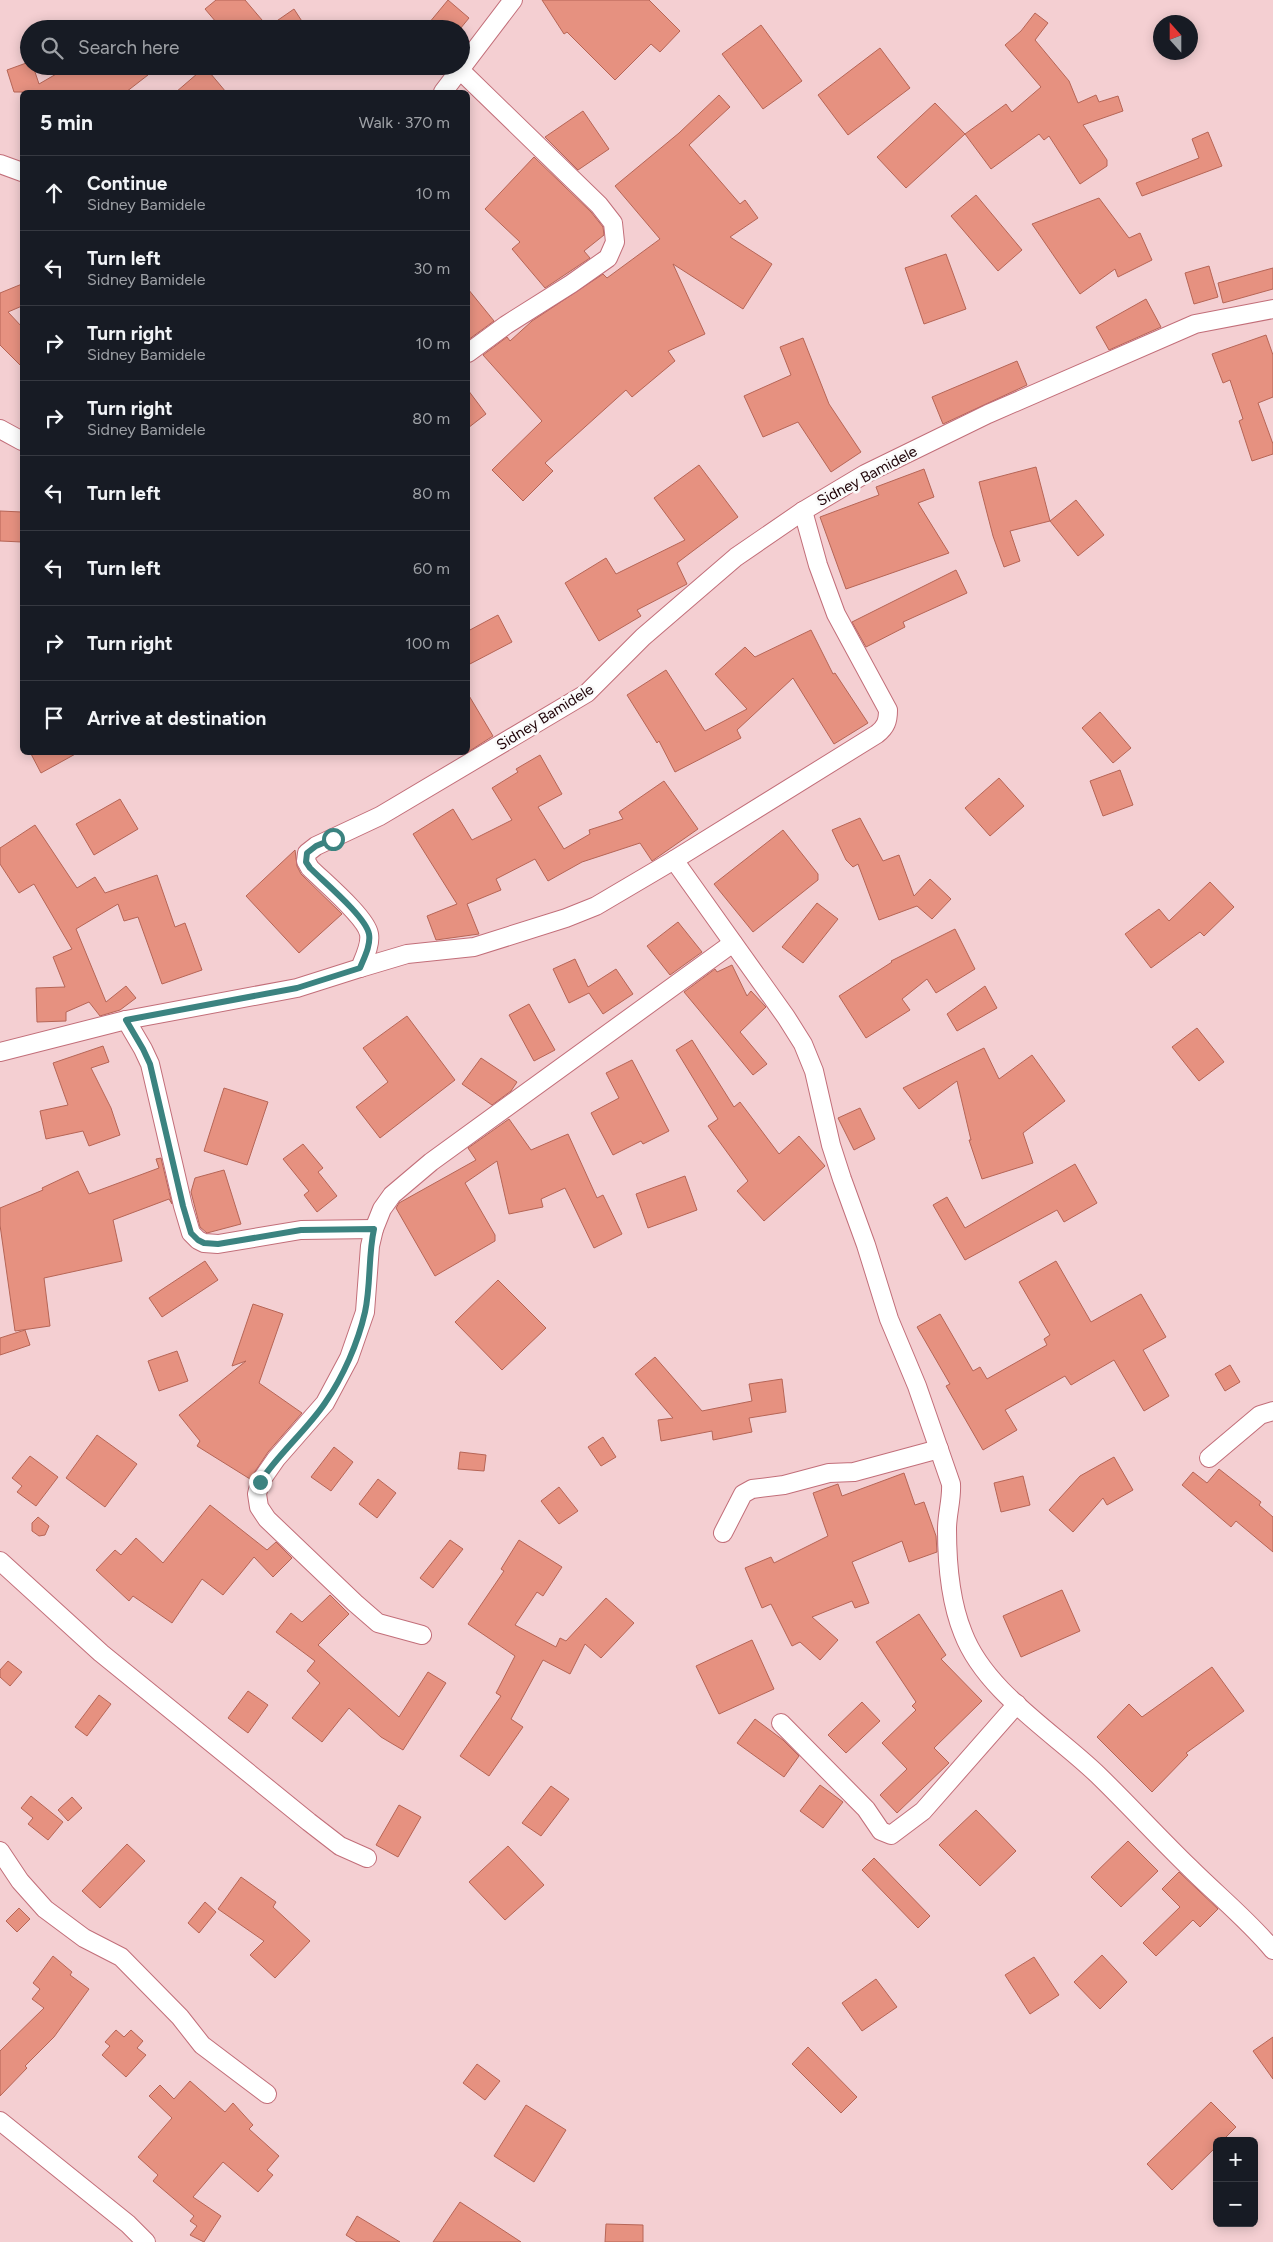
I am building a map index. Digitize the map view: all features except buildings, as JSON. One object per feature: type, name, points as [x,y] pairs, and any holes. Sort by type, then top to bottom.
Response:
[{"type":"street","points":[[470,59],[513,0]]},
{"type":"street","points":[[445,90],[458,75]]},
{"type":"street","points":[[465,75],[599,206],[612,223],[615,242],[608,258],[506,325],[470,352]]},
{"type":"street","points":[[0,164],[20,171]]},
{"type":"street","name":"Sidney Bamidele","points":[[360,968],[370,936],[367,928],[347,903],[306,862],[307,853],[316,846],[380,816],[587,693],[643,637],[736,558],[803,510],[865,474],[988,414],[1195,324],[1273,309]]},
{"type":"street","points":[[0,429],[20,440]]},
{"type":"street","points":[[0,1052],[126,1020],[297,988],[407,954],[474,947],[502,940],[566,918],[596,906],[674,860],[877,734],[884,728],[888,720],[888,710],[836,614],[818,565],[803,510]]},
{"type":"street","points":[[674,860],[786,1017],[803,1044],[814,1071],[831,1145],[842,1179],[866,1245],[889,1318],[918,1386],[951,1484],[952,1494],[947,1527],[949,1566],[955,1608],[970,1650],[977,1663],[1017,1704],[1096,1773],[1178,1857],[1260,1934],[1273,1950]]},
{"type":"street","points":[[422,1635],[378,1623],[267,1519],[257,1500],[260,1482],[276,1459],[325,1403],[349,1358],[365,1312],[370,1246],[382,1209],[392,1195],[431,1162],[733,943]]},
{"type":"street","points":[[126,1020],[150,1064],[183,1206],[191,1233],[198,1240],[204,1243],[218,1244],[301,1230],[374,1229]]},
{"type":"street","points":[[1209,1458],[1260,1415],[1273,1411]]},
{"type":"street","points":[[723,1533],[743,1494],[752,1489],[784,1485],[829,1473],[854,1472],[939,1449]]},
{"type":"street","points":[[0,1561],[101,1653],[309,1822],[340,1846],[367,1858]]},
{"type":"street","points":[[781,1723],[866,1809],[881,1831],[890,1835],[923,1811],[1017,1704]]},
{"type":"street","points":[[0,1851],[20,1882],[44,1910],[84,1938],[121,1957],[180,2017],[202,2045],[267,2094]]},
{"type":"street","points":[[0,2121],[128,2224],[146,2242]]},
{"type":"route","points":[[260,1482],[276,1459],[325,1403],[349,1358],[365,1312],[370,1246],[374,1229],[327,1228],[301,1230],[218,1244],[204,1243],[198,1240],[191,1233],[183,1206],[150,1064],[126,1020],[297,988],[360,968],[370,936],[367,928],[347,903],[306,862],[307,853],[316,846],[333,839]]}]
